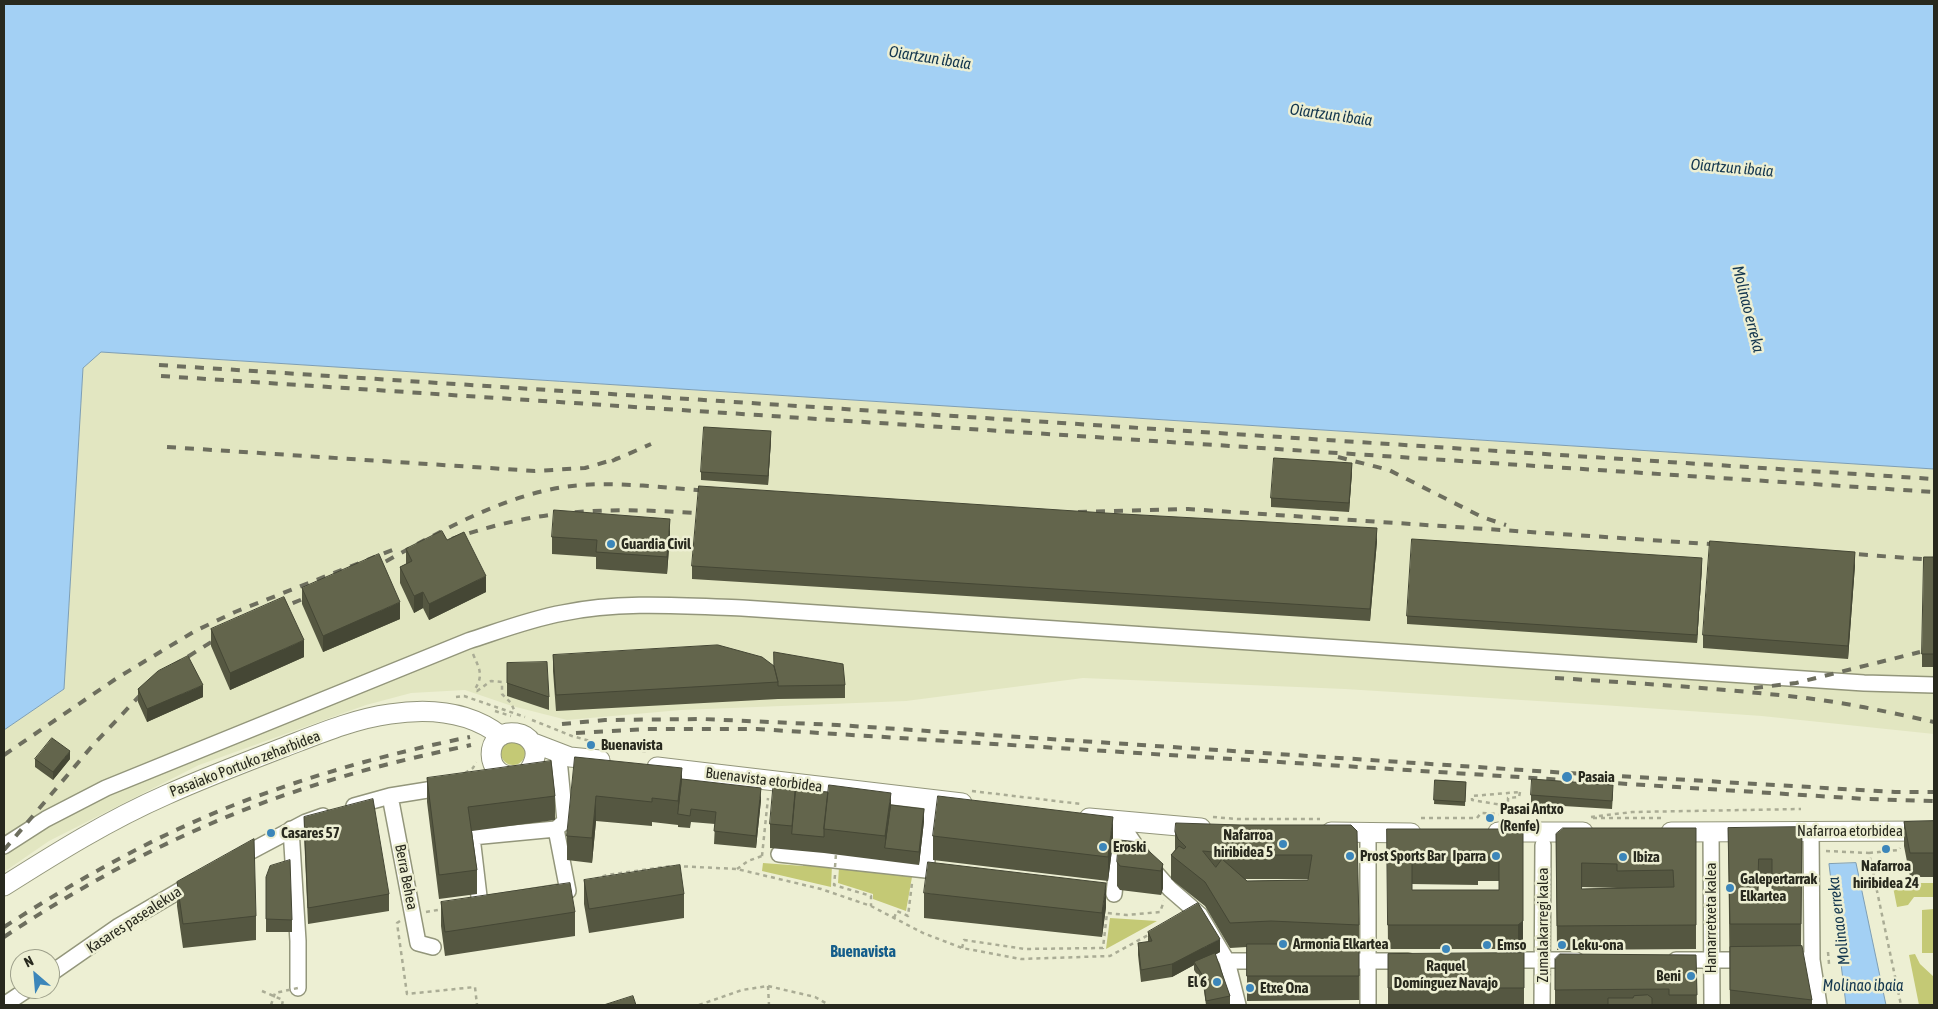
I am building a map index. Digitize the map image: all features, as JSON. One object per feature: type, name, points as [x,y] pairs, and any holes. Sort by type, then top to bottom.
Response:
[{"type":"main road","name":"Pasaiako Portuko zeharbidea","points":[[4,886],[104,826],[164,796],[314,736],[364,720],[388,714],[411,712],[447,713],[475,720],[501,736]]},
{"type":"main road","points":[[532,742],[536,756],[530,769],[525,774],[512,777],[492,776],[491,750],[501,736],[514,732],[565,758],[619,763]]},
{"type":"main road","points":[[530,769],[565,758]]},
{"type":"main road","name":"Buenavista etorbidea","points":[[639,765],[981,806]]},
{"type":"main road","points":[[1067,816],[1113,824],[1222,829]]},
{"type":"main road","points":[[1483,832],[1597,823]]},
{"type":"main road","name":"Nafarroa etorbidea","points":[[1654,832],[1934,831]]},
{"type":"main road","points":[[1311,832],[1426,833]]},
{"type":"street","points":[[4,846],[46,819],[106,788],[468,641],[563,612],[620,606],[665,605],[742,608],[1864,683],[1934,685]]},
{"type":"street","points":[[556,829],[568,891],[480,905],[472,837],[556,829],[565,821],[565,758]]},
{"type":"street","points":[[227,864],[306,822],[390,796],[462,780]]},
{"type":"street","name":"Berra Behea","points":[[390,796],[418,943],[433,947]]},
{"type":"street","points":[[779,854],[926,870],[933,800]]},
{"type":"street","points":[[1113,824],[1127,833],[1147,863],[1170,889],[1200,915],[1227,961],[1238,1005]]},
{"type":"street","points":[[1113,824],[1114,894]]},
{"type":"street","points":[[292,829],[298,941],[298,988]]},
{"type":"street","points":[[1811,831],[1812,960],[1820,1005]]},
{"type":"street","name":"Hamarretxeta kalea","points":[[1711,832],[1712,1005]]},
{"type":"street","points":[[1368,833],[1368,1005]]},
{"type":"street","name":"Zumalakarregi kalea","points":[[1542,1005],[1543,845]]},
{"type":"street","name":"Kasares pasealekua","points":[[60,967],[119,926],[210,873]]},
{"type":"street","points":[[1485,960],[1592,960]]},
{"type":"street","points":[[1660,960],[1812,960]]},
{"type":"street","points":[[1227,961],[1281,961]]},
{"type":"street","points":[[1320,961],[1427,961]]},
{"type":"path","points":[[468,641],[480,674],[480,680],[475,689],[477,690],[491,681],[502,682],[502,694],[511,704],[515,713],[514,717]]},
{"type":"path","points":[[462,780],[473,768],[477,760]]},
{"type":"path","points":[[1520,792],[1519,797],[1508,798],[1508,810],[1503,814],[1502,805],[1472,800],[1472,796],[1520,792]]},
{"type":"path","points":[[737,869],[748,861],[762,856],[768,798]]},
{"type":"path","points":[[1597,823],[1632,812],[1801,809]]},
{"type":"path","points":[[1811,851],[1869,853],[1901,1005]]},
{"type":"path","points":[[835,866],[836,854]]},
{"type":"path","points":[[567,887],[607,875],[672,866],[737,869],[821,889],[871,906],[923,933],[962,948],[1022,958],[1110,956],[1152,933]]},
{"type":"path","points":[[894,918],[897,911],[908,916],[914,869]]},
{"type":"path","points":[[834,885],[872,896],[871,906]]},
{"type":"path","points":[[962,948],[964,940],[1024,950],[1103,948],[1107,913],[1127,915],[1160,912],[1170,889]]},
{"type":"path","points":[[397,923],[407,994],[475,987],[477,1005]]},
{"type":"path","points":[[699,1005],[742,990],[768,986],[815,997],[829,1005]]},
{"type":"path","points":[[768,986],[769,1005]]},
{"type":"path","points":[[271,1005],[276,993],[298,988]]},
{"type":"path","points":[[262,991],[283,1000],[282,1005]]},
{"type":"shaded area","points":[[101,352],[1934,469],[1934,734],[1762,716],[1602,705],[1345,689],[1083,678],[906,701],[681,710],[567,720],[512,706],[465,690],[411,693],[366,705],[199,765],[49,841],[4,872],[4,730],[64,689],[83,368]]},
{"type":"green space","points":[[513,741],[521,745],[525,753],[521,761],[513,765],[505,761],[501,753],[505,745]]},
{"type":"green space","points":[[804,862],[832,865],[831,887],[762,871],[763,863],[803,866]]},
{"type":"green space","points":[[839,867],[912,877],[906,911],[873,899],[873,894],[838,883]]},
{"type":"green space","points":[[1896,883],[1934,883],[1934,897],[1914,897],[1908,905],[1897,907],[1893,887]]},
{"type":"green space","points":[[1934,909],[1934,953],[1922,953],[1922,910]]},
{"type":"green space","points":[[1110,918],[1157,921],[1106,949]]},
{"type":"green space","points":[[1915,954],[1920,964],[1934,977],[1934,1005],[1919,1005],[1909,955]]},
{"type":"water","points":[[4,4],[1934,4],[1934,469],[101,352],[83,368],[64,689],[4,730]]},
{"type":"water","name":"Molinao ibaia","points":[[1856,863],[1886,1005],[1846,1005],[1829,864]]},
{"type":"building","points":[[704,427],[771,431],[768,476],[701,472]]},
{"type":"building","points":[[1274,458],[1352,463],[1349,503],[1271,498]]},
{"type":"building","points":[[699,486],[1105,513],[1377,528],[1370,609],[692,566]]},
{"type":"building","points":[[554,510],[670,519],[667,557],[596,552],[597,540],[552,537]]},
{"type":"building","points":[[442,531],[447,540],[464,532],[486,576],[429,604],[423,592],[414,596],[400,567],[412,561],[406,549]]},
{"type":"building","points":[[1412,539],[1702,558],[1697,635],[1407,616]]},
{"type":"building","points":[[1710,541],[1855,552],[1848,646],[1703,635]]},
{"type":"building","points":[[379,554],[400,602],[323,636],[302,588]]},
{"type":"building","points":[[1924,557],[1934,557],[1934,654],[1922,654]]},
{"type":"building","points":[[284,597],[304,640],[230,673],[211,629]]},
{"type":"building","points":[[718,645],[762,657],[774,666],[778,682],[556,695],[553,655]]},
{"type":"building","points":[[774,652],[843,664],[845,685],[778,686],[774,666]]},
{"type":"building","points":[[188,656],[203,685],[147,709],[138,689],[158,671]]},
{"type":"building","points":[[547,662],[549,697],[507,683],[507,663]]},
{"type":"building","points":[[52,738],[70,751],[53,772],[35,759]]},
{"type":"building","points":[[575,757],[682,768],[678,801],[652,798],[652,802],[596,796],[592,838],[567,836]]},
{"type":"building","points":[[551,761],[555,796],[468,807],[477,870],[439,875],[427,778]]},
{"type":"building","points":[[682,779],[761,788],[756,836],[714,831],[716,812],[691,809],[690,816],[678,814]]},
{"type":"building","points":[[774,779],[796,781],[792,826],[770,824]]},
{"type":"building","points":[[1532,779],[1613,785],[1612,801],[1531,795]]},
{"type":"building","points":[[1435,780],[1466,782],[1465,802],[1434,800]]},
{"type":"building","points":[[829,785],[891,793],[885,836],[824,829]]},
{"type":"building","points":[[796,789],[828,792],[824,837],[792,834]]},
{"type":"building","points":[[938,796],[1113,817],[1108,857],[933,836]]},
{"type":"building","points":[[373,799],[389,894],[308,908],[304,817]]},
{"type":"building","points":[[891,805],[924,809],[919,852],[885,848]]},
{"type":"building","points":[[1934,821],[1934,853],[1910,853],[1904,822]]},
{"type":"building","points":[[1176,823],[1351,825],[1357,831],[1359,925],[1271,921],[1230,923],[1205,882],[1171,855],[1179,846],[1184,849],[1186,847],[1178,839],[1175,832]],"holes":[[[1203,851],[1242,855],[1312,855],[1308,880],[1247,881],[1222,859],[1216,867]]]},
{"type":"building","points":[[1802,827],[1801,924],[1730,924],[1728,828]],"holes":[[[1759,859],[1772,859],[1772,893],[1758,894]]]},
{"type":"building","points":[[1563,828],[1696,828],[1696,925],[1557,926],[1556,834]],"holes":[[[1582,863],[1617,864],[1617,871],[1673,870],[1674,887],[1582,889]]]},
{"type":"building","points":[[1387,829],[1523,829],[1523,921],[1518,925],[1388,925]],"holes":[[[1477,857],[1499,857],[1499,890],[1412,890],[1412,860],[1478,861]]]},
{"type":"building","points":[[254,839],[256,916],[183,924],[177,882]]},
{"type":"building","points":[[1119,840],[1139,842],[1163,864],[1161,871],[1120,866],[1117,862]]},
{"type":"building","points":[[290,860],[292,920],[266,919],[266,877],[270,866]]},
{"type":"building","points":[[928,862],[1106,883],[1102,913],[924,893]]},
{"type":"building","points":[[680,865],[684,894],[589,909],[584,880]]},
{"type":"building","points":[[570,883],[575,912],[445,932],[441,902]]},
{"type":"building","points":[[1198,903],[1220,939],[1172,964],[1141,970],[1138,943],[1152,941],[1148,932]]},
{"type":"building","points":[[1247,944],[1359,944],[1359,976],[1247,976]]},
{"type":"building","points":[[1802,946],[1812,1000],[1730,990],[1730,947]]},
{"type":"building","points":[[1215,953],[1230,996],[1206,1001],[1203,976],[1194,962]]},
{"type":"building","points":[[1524,953],[1524,988],[1388,988],[1388,954]]},
{"type":"building","points":[[1560,954],[1696,955],[1697,995],[1669,995],[1669,989],[1555,990],[1555,959]]},
{"type":"building","points":[[1648,995],[1652,998],[1652,1005],[1608,1005],[1608,998],[1633,998],[1634,996]]},
{"type":"building","points":[[633,996],[636,1005],[604,1005]]},
{"type":"railway","points":[[159,365],[1934,479]]},
{"type":"railway","points":[[161,376],[1934,492]]},
{"type":"railway","points":[[612,461],[651,444]]},
{"type":"railway","points":[[167,447],[535,471],[585,468],[619,458]]},
{"type":"railway","points":[[1338,457],[1389,470],[1482,517],[1506,525]]},
{"type":"railway","points":[[370,570],[464,520],[489,509],[539,492],[564,487],[599,484],[711,491]]},
{"type":"railway","points":[[1078,512],[1188,509],[1724,545]]},
{"type":"railway","points":[[452,539],[513,521],[543,516],[631,510],[694,513]]},
{"type":"railway","points":[[4,755],[117,678],[195,631],[235,612],[400,547]]},
{"type":"railway","points":[[1841,553],[1934,560]]},
{"type":"railway","points":[[276,610],[315,594]]},
{"type":"railway","points":[[173,666],[224,634]]},
{"type":"railway","points":[[1754,688],[1796,683],[1920,652]]},
{"type":"railway","points":[[1555,678],[1706,688],[1797,697],[1849,704],[1934,722]]},
{"type":"railway","points":[[4,850],[93,745],[148,687]]},
{"type":"railway","points":[[562,724],[605,720],[703,719],[837,725],[1568,773],[1895,792],[1934,792]]},
{"type":"railway","points":[[576,733],[647,729],[757,729],[1866,799],[1934,801]]},
{"type":"railway","points":[[4,927],[116,860],[174,831],[234,805],[292,784],[351,766],[410,750],[470,737]]},
{"type":"railway","points":[[4,937],[75,892],[112,872],[150,852],[227,817],[347,775],[471,745]]},
{"type":"place","name":"Guardia Civil","points":[[611,544]]},
{"type":"place","name":"Buenavista","points":[[591,745]]},
{"type":"place","name":"Pasaia","points":[[1567,777]]},
{"type":"place","name":"Pasai Antxo (Renfe)","points":[[1490,818]]},
{"type":"place","name":"Casares 57","points":[[271,833]]},
{"type":"place","name":"Nafarroa hiribidea 5","points":[[1283,844]]},
{"type":"place","name":"Eroski","points":[[1103,847]]},
{"type":"place","name":"Nafarroa hiribidea 24","points":[[1886,849]]},
{"type":"place","name":"Prost Sports Bar","points":[[1350,856]]},
{"type":"place","name":"Iparra","points":[[1496,856]]},
{"type":"place","name":"Ibiza","points":[[1623,857]]},
{"type":"place","name":"Galepertarrak Elkartea","points":[[1730,888]]},
{"type":"place","name":"Armonia Elkartea","points":[[1283,944]]},
{"type":"place","name":"Emso","points":[[1487,945]]},
{"type":"place","name":"Leku-ona","points":[[1562,945]]},
{"type":"place","name":"Raquel Domínguez Navajo","points":[[1446,949]]},
{"type":"place","name":"Beni","points":[[1691,976]]},
{"type":"place","name":"El 6","points":[[1217,982]]},
{"type":"place","name":"Etxe Ona","points":[[1250,988]]},
{"type":"district","name":"Buenavista","points":[[863,952]]},
{"type":"water label","name":"Oiartzun ibaia","points":[[930,58]]},
{"type":"water label","name":"Oiartzun ibaia","points":[[1331,115]]},
{"type":"water label","name":"Oiartzun ibaia","points":[[1732,168]]},
{"type":"water label","name":"Molinao erreka","points":[[1748,309]]},
{"type":"water label","name":"Molinao erreka","points":[[1839,921]]}]
